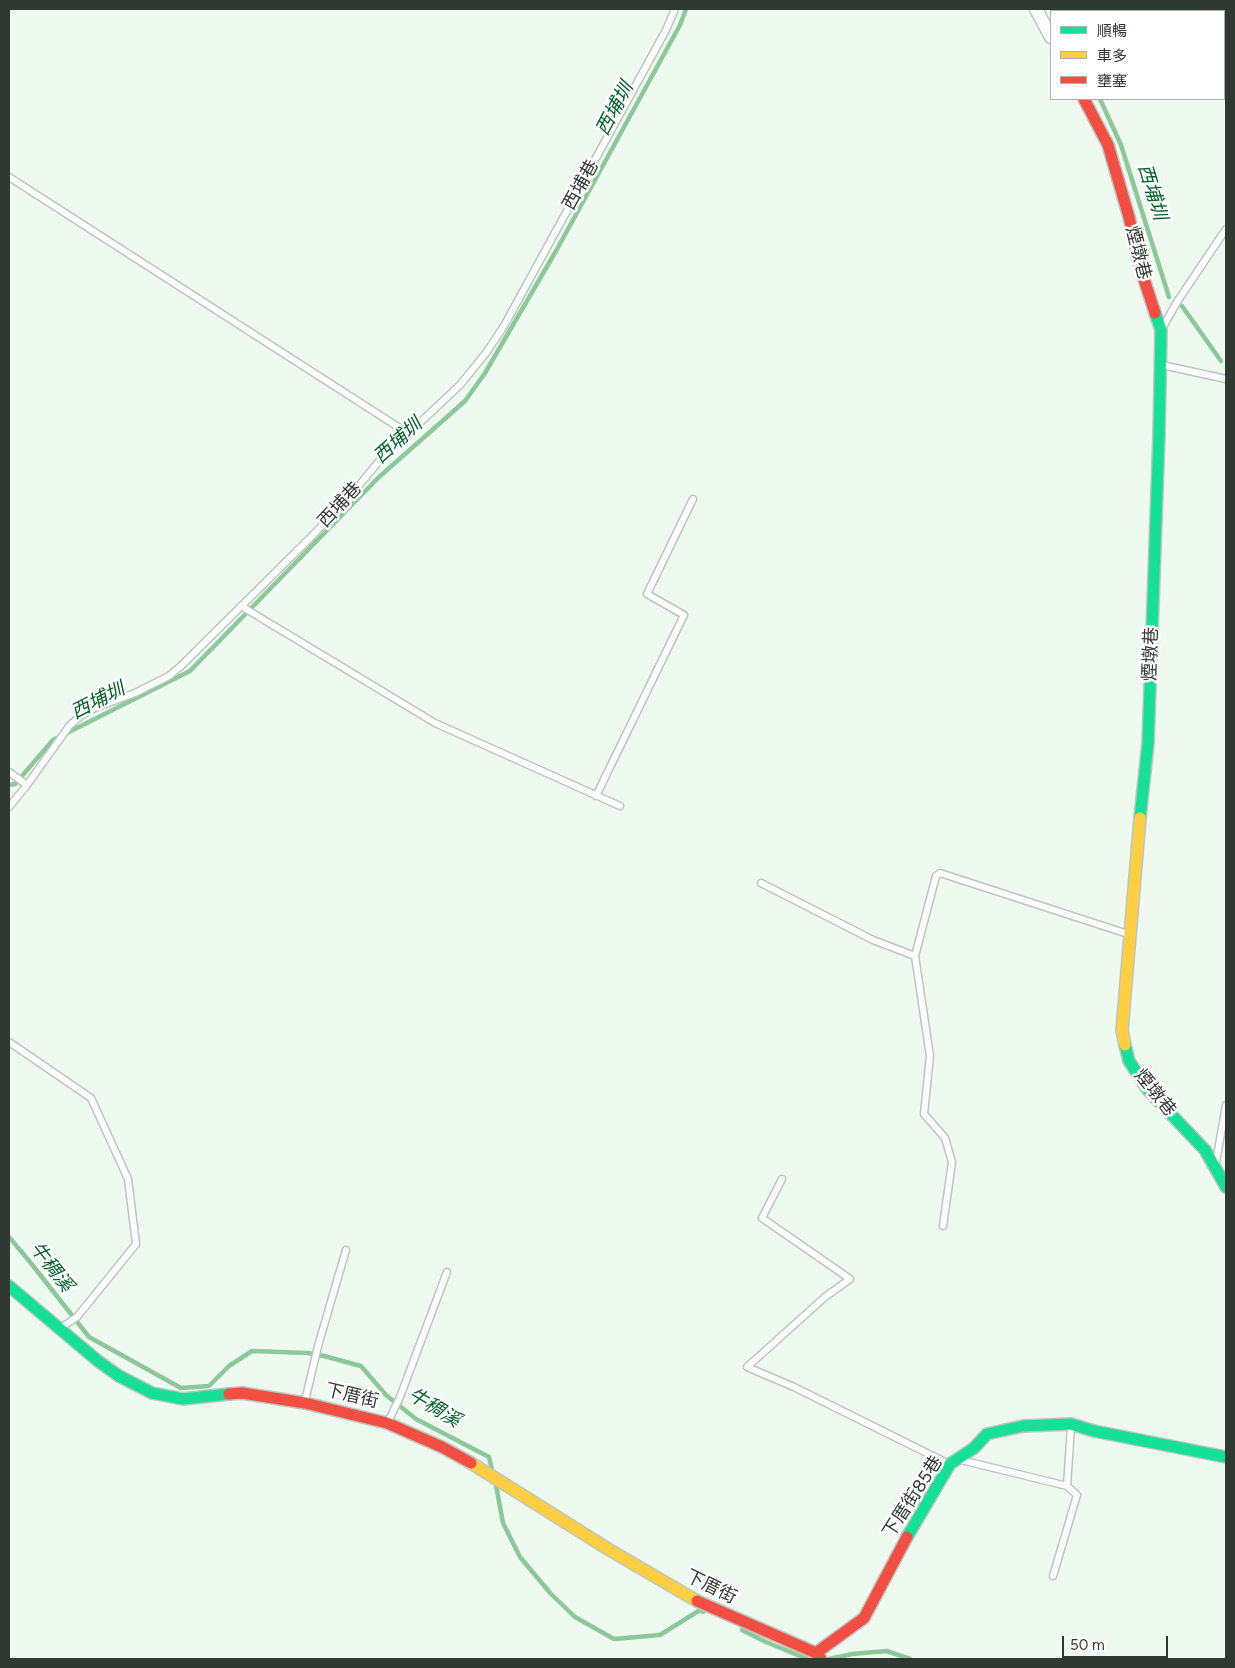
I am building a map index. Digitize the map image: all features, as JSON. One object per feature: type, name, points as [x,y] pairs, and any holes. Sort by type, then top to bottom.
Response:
[{"type":"street","points":[[1036,9],[1050,35]]},
{"type":"street","name":"煙墩巷","points":[[1085,100],[1108,145],[1129,217],[1141,270],[1161,330],[1148,743],[1135,863],[1122,1030],[1129,1061],[1148,1090],[1200,1145],[1215,1166],[1226,1187]]},
{"type":"street","name":"下厝街","points":[[9,1286],[64,1326],[105,1366],[119,1376],[152,1393],[183,1399],[242,1393],[305,1403],[388,1422],[442,1447],[482,1469],[608,1549],[694,1600],[818,1656]]},
{"type":"street","name":"下厝街85巷","points":[[818,1656],[864,1618],[904,1541],[954,1462],[974,1448],[988,1434],[1023,1426],[1071,1424],[1094,1431],[1226,1457]]},
{"type":"lane","name":"西埔巷","points":[[9,807],[70,725],[82,715],[95,708],[135,693],[169,676],[181,666],[356,489],[380,460],[460,385],[486,353],[504,326],[676,9]]},
{"type":"lane","points":[[9,177],[409,434]]},
{"type":"lane","points":[[1161,330],[1177,302],[1226,229]]},
{"type":"lane","points":[[1160,365],[1226,379]]},
{"type":"lane","points":[[596,796],[684,615],[647,594],[693,499]]},
{"type":"lane","points":[[241,606],[435,723],[620,806]]},
{"type":"lane","points":[[11,773],[27,785]]},
{"type":"lane","points":[[943,1226],[952,1162],[944,1138],[924,1114],[930,1056],[915,956],[936,876],[940,873],[1129,934]]},
{"type":"lane","points":[[761,883],[873,940],[915,956]]},
{"type":"lane","points":[[9,1042],[91,1098],[128,1178],[136,1244],[77,1317],[64,1326]]},
{"type":"lane","points":[[1215,1166],[1226,1105]]},
{"type":"lane","points":[[782,1179],[762,1218],[850,1279],[825,1297],[746,1367],[794,1387],[954,1462],[1067,1486],[1077,1495],[1053,1576]]},
{"type":"lane","points":[[305,1403],[318,1346],[346,1250]]},
{"type":"lane","points":[[388,1422],[400,1397],[447,1272]]},
{"type":"lane","points":[[1067,1486],[1071,1424]]},
{"type":"waterway","name":"西埔圳","points":[[9,785],[15,784],[53,740],[190,671],[378,478],[465,401],[485,373],[556,251],[680,25],[686,9]]},
{"type":"waterway","name":"西埔圳","points":[[1100,100],[1121,145],[1169,297]]},
{"type":"waterway","name":"西埔圳","points":[[1182,306],[1221,361]]},
{"type":"waterway","name":"牛稠溪","points":[[9,1237],[89,1337],[181,1388],[209,1386],[229,1366],[252,1351],[308,1353],[324,1356],[361,1366],[386,1395],[416,1419],[489,1457],[492,1470]]},
{"type":"waterway","name":"牛稠溪","points":[[496,1485],[503,1523],[520,1557],[551,1594],[575,1617],[614,1639],[660,1635],[700,1610],[703,1612]]},
{"type":"waterway","name":"牛稠溪","points":[[742,1630],[807,1659]]},
{"type":"waterway","name":"牛稠溪","points":[[829,1659],[852,1654],[887,1651],[910,1659]]},
{"type":"traffic: fast","points":[[1140,818],[1148,743],[1159,435],[1161,330],[1155,313]]},
{"type":"traffic: fast","points":[[1125,1045],[1129,1061],[1148,1090],[1205,1150],[1226,1187]]},
{"type":"traffic: fast","points":[[9,1286],[98,1361],[119,1376],[152,1393],[183,1399],[229,1394]]},
{"type":"traffic: fast","points":[[907,1537],[950,1464],[974,1448],[987,1434],[1023,1426],[1071,1424],[1094,1431],[1226,1457]]},
{"type":"traffic: slow","points":[[1125,1045],[1122,1030],[1140,818]]},
{"type":"traffic: slow","points":[[471,1463],[608,1549],[697,1601]]},
{"type":"traffic: jam","points":[[1085,100],[1108,145],[1129,217],[1141,270],[1155,313]]},
{"type":"traffic: jam","points":[[229,1394],[242,1393],[305,1403],[387,1423],[442,1447],[471,1463]]},
{"type":"traffic: jam","points":[[816,1653],[864,1618],[907,1537]]},
{"type":"traffic: jam","points":[[697,1601],[816,1653],[821,1659]]}]
